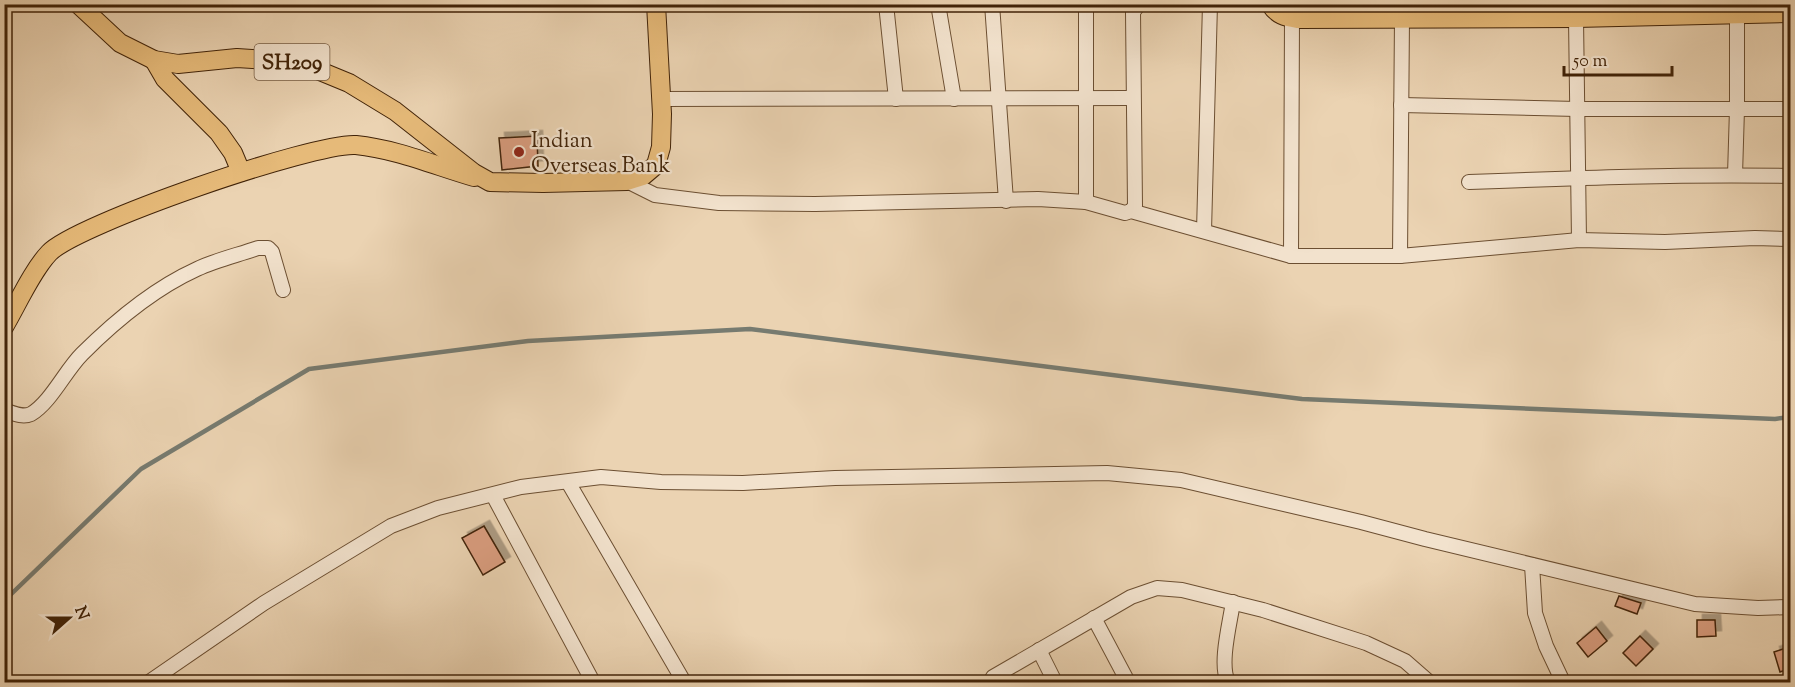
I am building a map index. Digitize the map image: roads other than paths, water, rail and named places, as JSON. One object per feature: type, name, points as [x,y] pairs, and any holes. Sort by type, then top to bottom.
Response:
[{"type":"main road","name":"SH209","points":[[78,4],[120,43],[154,60],[178,64],[237,58],[298,62],[349,83],[395,111],[474,173],[490,182]]},
{"type":"main road","points":[[4,327],[39,267],[49,253],[64,241],[92,228],[241,172],[321,150],[353,145],[382,150],[490,182],[627,181],[643,176],[656,165],[661,147],[656,4]]},
{"type":"main road","points":[[1270,4],[1274,11],[1284,17],[1292,18],[1402,18],[1522,11],[1576,18],[1737,9],[1791,13]]},
{"type":"main road","points":[[154,60],[165,79],[219,134],[233,153],[241,172]]},
{"type":"street","points":[[886,4],[896,99]]},
{"type":"street","points":[[938,4],[954,99]]},
{"type":"street","points":[[992,4],[1006,201]]},
{"type":"street","points":[[1086,4],[1086,202]]},
{"type":"street","points":[[627,181],[655,195],[719,202],[815,204],[1038,199],[1086,202],[1125,213],[1131,211],[1135,206],[1133,12],[1140,4]]},
{"type":"street","points":[[1204,231],[1210,4]]},
{"type":"street","points":[[1735,175],[1737,9]]},
{"type":"street","points":[[1292,18],[1292,256]]},
{"type":"street","points":[[1400,255],[1402,18]]},
{"type":"street","points":[[1576,18],[1579,240]]},
{"type":"street","points":[[661,99],[1133,98]]},
{"type":"street","points":[[1401,105],[1577,109],[1791,109]]},
{"type":"street","points":[[1469,182],[1735,175],[1791,176]]},
{"type":"street","points":[[1131,211],[1292,256],[1400,255],[1579,240],[1665,242],[1755,237],[1791,239]]},
{"type":"street","points":[[4,410],[19,416],[33,413],[80,356],[111,327],[144,299],[174,280],[199,268],[258,248],[268,248],[272,252],[283,291]]},
{"type":"street","points":[[157,680],[264,603],[391,526],[438,508],[521,487],[601,477],[661,482],[743,483],[835,478],[1107,473],[1181,480],[1695,604],[1758,608],[1791,607]]},
{"type":"street","points":[[568,482],[684,682]]},
{"type":"street","points":[[493,495],[593,682]]},
{"type":"street","points":[[1532,565],[1535,613],[1546,646],[1563,682]]},
{"type":"street","points":[[990,682],[993,677],[1131,597],[1158,588],[1182,590],[1233,602],[1366,643],[1405,661],[1429,682]]},
{"type":"street","points":[[1228,682],[1225,662],[1233,602]]},
{"type":"street","points":[[1094,618],[1128,682]]},
{"type":"street","points":[[1039,651],[1055,682]]},
{"type":"waterway","points":[[4,601],[141,469],[309,369],[528,341],[750,329],[1302,399],[1775,419],[1790,417]]},
{"type":"place","name":"Indian Overseas Bank","points":[[519,152]]}]
